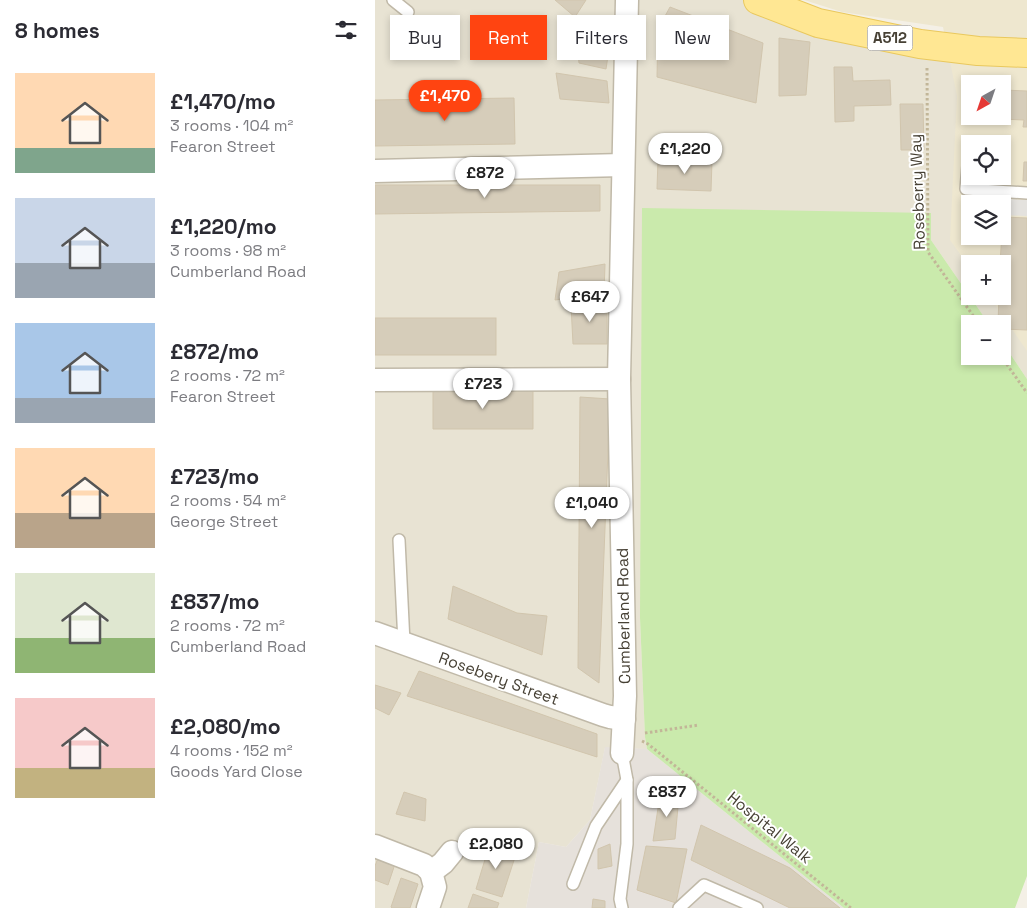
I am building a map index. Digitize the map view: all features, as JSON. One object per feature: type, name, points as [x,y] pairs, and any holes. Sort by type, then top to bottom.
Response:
[{"type":"main road","name":"A512","points":[[758,0],[818,23],[927,45],[978,51],[1027,53]]},
{"type":"street","name":"Cumberland Road","points":[[623,736],[624,676],[619,379],[627,0]]},
{"type":"street","points":[[375,171],[623,165]]},
{"type":"street","points":[[375,380],[619,379]]},
{"type":"street","name":"Rosebery Street","points":[[375,633],[610,717],[623,736]]},
{"type":"street","points":[[375,846],[424,865],[431,872],[435,887],[428,908]]},
{"type":"street","points":[[431,872],[443,863],[452,852]]},
{"type":"lane","points":[[393,0],[408,12]]},
{"type":"lane","points":[[966,185],[966,189],[1027,193]]},
{"type":"lane","points":[[399,540],[404,644]]},
{"type":"lane","points":[[622,908],[620,899],[627,844],[627,780],[623,736]]},
{"type":"lane","points":[[573,884],[596,826],[627,780]]},
{"type":"lane","points":[[679,908],[704,885],[757,908]]},
{"type":"path","name":"Roseberry Way","points":[[927,45],[928,252],[973,315]]},
{"type":"path","points":[[1007,365],[1027,393]]},
{"type":"path","points":[[645,733],[699,724]]},
{"type":"path","name":"Hospital Walk","points":[[623,736],[649,744],[851,908]]},
{"type":"shaded area","points":[[375,0],[767,0],[1027,53],[1027,379],[1011,355],[1011,315],[983,315],[976,305],[1011,305],[1011,255],[961,255],[961,283],[931,240],[640,618],[647,749],[605,748],[590,820],[566,847],[539,842],[526,908],[375,908]]},
{"type":"shaded area","points":[[804,0],[1027,0],[1027,351],[1011,328],[1011,315],[1002,315],[995,305],[1011,305],[1011,255],[961,255],[950,240],[957,96],[943,27],[842,12]]},
{"type":"shaded area","points":[[1011,199],[1027,200],[1027,216],[1011,215]]},
{"type":"shaded area","points":[[605,747],[647,749],[844,908],[526,908],[539,842],[566,847],[590,820]]},
{"type":"green space","points":[[642,208],[931,213],[931,240],[961,283],[961,305],[976,305],[983,315],[961,315],[961,365],[1011,365],[1011,355],[1027,379],[1027,876],[1015,908],[844,908],[647,749],[640,618]]},
{"type":"building","points":[[555,0],[586,0],[576,15],[573,15]]},
{"type":"building","points":[[670,7],[691,15],[666,15]]},
{"type":"building","points":[[729,30],[763,43],[756,103],[657,77],[657,60],[729,60]]},
{"type":"building","points":[[779,38],[810,42],[806,95],[779,96]]},
{"type":"building","points":[[579,60],[607,60],[606,69],[579,63]]},
{"type":"building","points":[[834,67],[852,67],[853,81],[890,80],[891,105],[854,106],[854,121],[835,122]]},
{"type":"building","points":[[556,73],[607,81],[609,103],[560,99]]},
{"type":"building","points":[[1011,90],[1027,91],[1027,127],[1023,127],[1024,120],[1011,119]]},
{"type":"building","points":[[514,98],[515,144],[375,146],[375,100]]},
{"type":"building","points":[[900,104],[923,104],[924,150],[901,150]]},
{"type":"building","points":[[658,159],[712,161],[711,191],[657,189]]},
{"type":"building","points":[[1024,162],[1027,162],[1027,181],[1023,181]]},
{"type":"building","points":[[375,185],[600,185],[600,211],[375,214]]},
{"type":"building","points":[[1011,217],[1027,218],[1027,330],[1011,329],[1011,315],[998,315],[999,305],[1011,305],[1011,255],[1001,255],[1001,245],[1011,245]]},
{"type":"building","points":[[605,264],[604,293],[555,300],[559,272]]},
{"type":"building","points":[[607,300],[607,344],[573,344],[571,305]]},
{"type":"building","points":[[375,318],[496,318],[496,355],[375,355]]},
{"type":"building","points":[[533,390],[533,429],[433,429],[433,391]]},
{"type":"building","points":[[580,397],[610,399],[599,683],[578,668]]},
{"type":"building","points":[[453,586],[517,613],[547,616],[542,655],[448,619]]},
{"type":"building","points":[[419,671],[597,734],[597,757],[407,696]]},
{"type":"building","points":[[375,685],[401,693],[389,715],[375,708]]},
{"type":"building","points":[[404,792],[426,799],[425,821],[396,814]]},
{"type":"building","points":[[660,795],[679,796],[675,839],[653,841]]},
{"type":"building","points":[[701,825],[790,868],[840,908],[790,908],[691,860]]},
{"type":"building","points":[[490,843],[517,851],[502,897],[476,889]]},
{"type":"building","points":[[610,844],[612,866],[598,869],[598,849]]},
{"type":"building","points":[[646,846],[687,849],[676,903],[637,890]]},
{"type":"building","points":[[378,858],[395,864],[388,885],[375,880],[375,866]]},
{"type":"building","points":[[401,878],[418,884],[410,908],[392,908],[391,907]]},
{"type":"building","points":[[473,894],[499,903],[497,908],[468,908]]},
{"type":"building","points":[[593,899],[605,901],[605,908],[592,908]]}]
